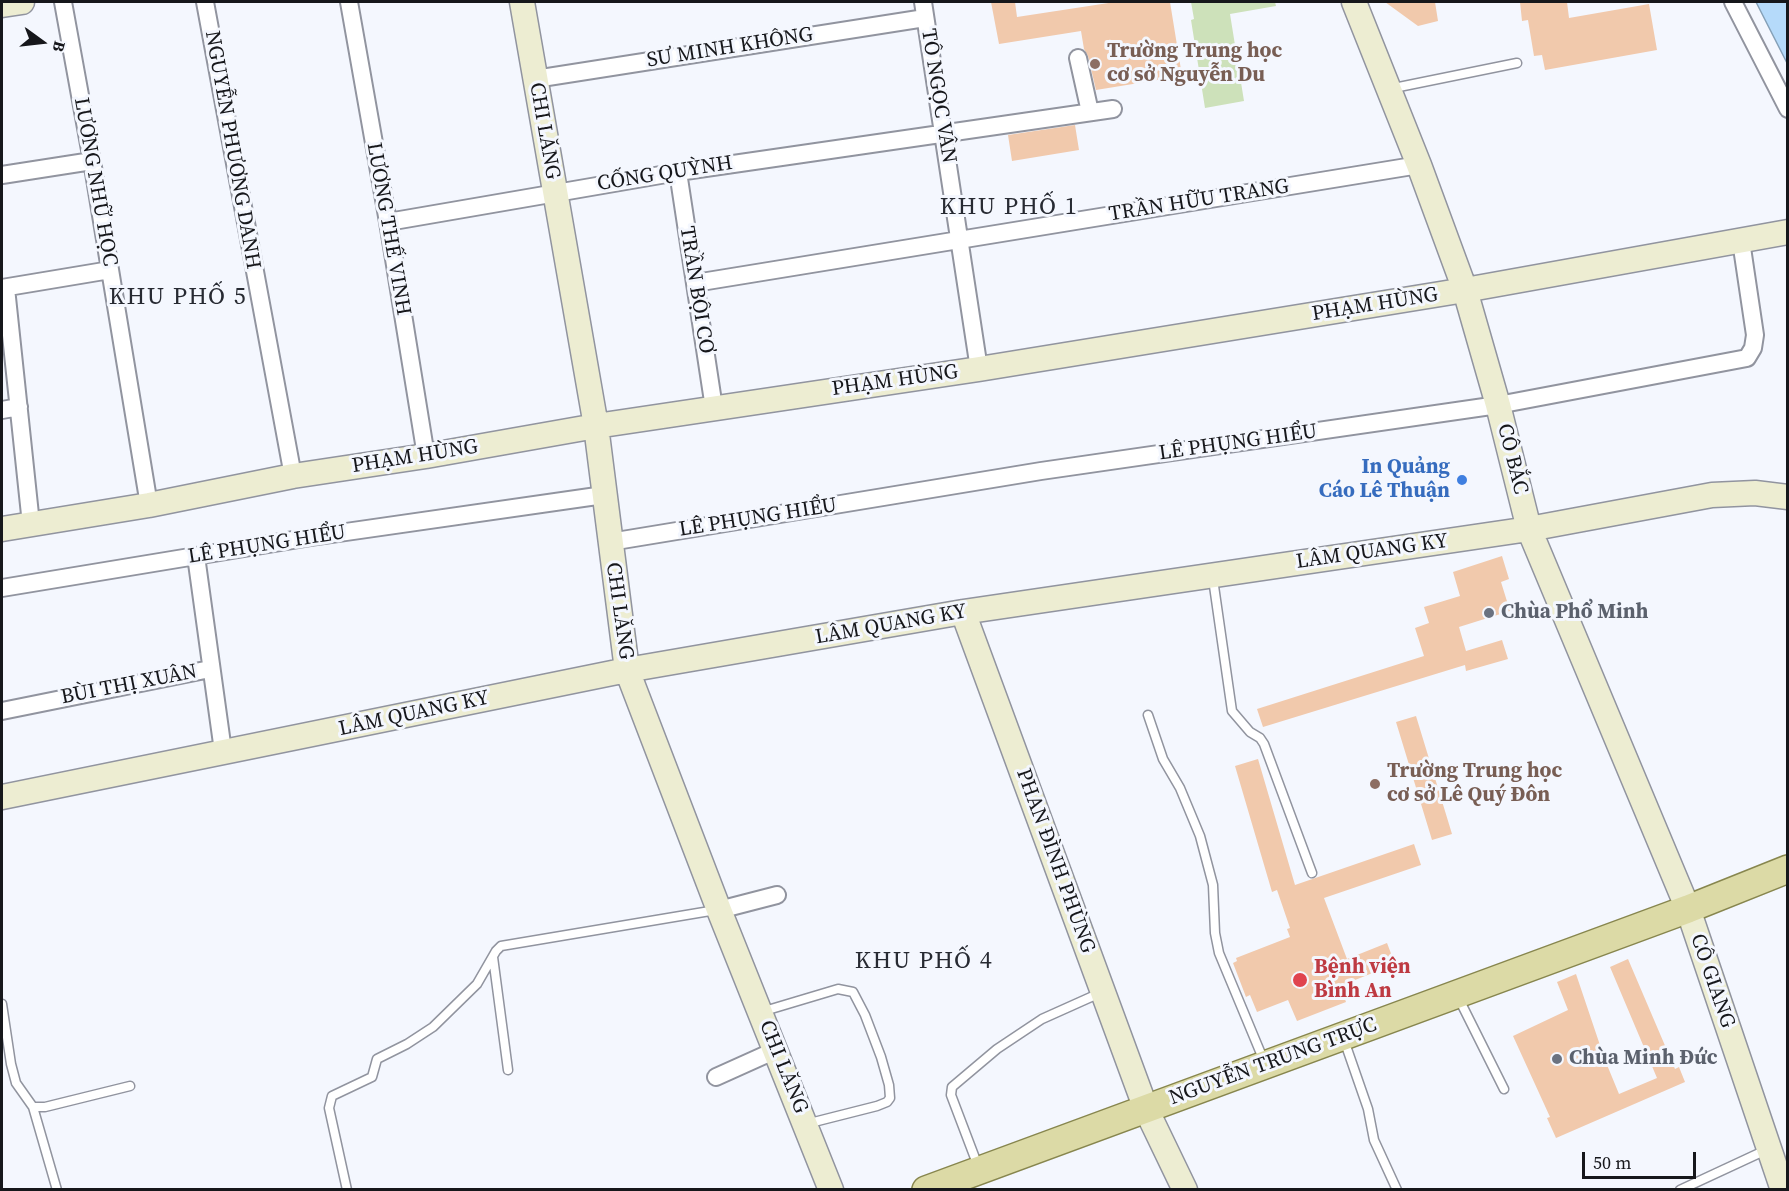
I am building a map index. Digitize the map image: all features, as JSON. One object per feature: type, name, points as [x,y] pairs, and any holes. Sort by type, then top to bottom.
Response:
[{"type":"main road","name":"NGUYỄN TRUNG TRỰC","points":[[926,1190],[1688,909],[1788,869]]},
{"type":"street","points":[[2,5],[22,2]]},
{"type":"street","name":"LƯƠNG NHỮ HỌC","points":[[63,2],[149,505]]},
{"type":"street","name":"NGUYỄN PHƯƠNG DANH","points":[[205,2],[292,476]]},
{"type":"street","name":"LƯƠNG THẾ VINH","points":[[349,2],[426,456]]},
{"type":"street","name":"CHI LĂNG","points":[[522,2],[597,426],[627,670],[719,910],[831,1190]]},
{"type":"street","name":"CÔ BẮC","points":[[1354,2],[1419,165],[1465,290],[1498,405],[1529,529],[1688,909]]},
{"type":"street","points":[[1734,2],[1788,110]]},
{"type":"street","name":"SƯ MINH KHÔNG","points":[[535,79],[924,10]]},
{"type":"street","name":"TÔ NGỌC VÂN","points":[[924,10],[979,369]]},
{"type":"street","points":[[1078,58],[1090,112]]},
{"type":"street","name":"CỐNG QUỲNH","points":[[388,222],[678,172],[1113,109]]},
{"type":"street","points":[[2,175],[92,161]]},
{"type":"street","name":"TRẦN HỮU TRANG","points":[[695,283],[1419,165]]},
{"type":"street","name":"TRẦN BỘI CƠ","points":[[678,172],[714,408]]},
{"type":"street","name":"PHẠM HÙNG","points":[[2,529],[149,505],[292,476],[426,456],[597,426],[979,369],[1465,290],[1788,232]]},
{"type":"street","name":"LÊ PHỤNG HIỂU","points":[[610,542],[1041,471],[1498,405],[1747,358],[1753,348],[1755,335],[1741,241]]},
{"type":"street","points":[[31,524],[4,288],[110,270]]},
{"type":"street","points":[[2,410],[19,407]]},
{"type":"street","name":"LÂM QUANG KY","points":[[2,797],[627,670],[963,612],[1529,529],[1712,495],[1755,493],[1788,497]]},
{"type":"street","name":"LÊ PHỤNG HIỂU","points":[[2,588],[196,556],[604,495]]},
{"type":"street","points":[[196,556],[210,669]]},
{"type":"street","name":"PHAN ĐÌNH PHÙNG","points":[[963,612],[1146,1109],[1185,1190]]},
{"type":"street","name":"BÙI THỊ XUÂN","points":[[2,711],[210,669],[224,751]]},
{"type":"street","points":[[719,910],[777,895]]},
{"type":"street","name":"CÔ GIANG","points":[[1688,909],[1783,1190]]},
{"type":"street","points":[[716,1077],[776,1050]]},
{"type":"lane","points":[[1389,89],[1517,63]]},
{"type":"lane","points":[[1213,575],[1232,711],[1264,744],[1311,873]]},
{"type":"lane","points":[[1148,715],[1163,759],[1180,788],[1200,836],[1213,885],[1215,933],[1219,953],[1266,1065]]},
{"type":"lane","points":[[347,1190],[328,1108],[332,1096],[372,1077],[377,1059],[407,1044],[433,1027],[477,984],[501,946],[719,910]]},
{"type":"lane","points":[[492,957],[508,1070]]},
{"type":"lane","points":[[761,1012],[838,989],[853,992],[866,1015],[887,1076],[890,1098],[887,1102],[877,1106],[806,1124]]},
{"type":"lane","points":[[979,1170],[951,1095],[952,1087],[997,1049],[1042,1019],[1103,992]]},
{"type":"lane","points":[[1456,994],[1504,1089]]},
{"type":"lane","points":[[2,1004],[5,1035],[14,1074],[24,1097],[33,1107],[57,1190]]},
{"type":"lane","points":[[1343,1036],[1368,1109],[1374,1140],[1397,1190]]},
{"type":"lane","points":[[33,1107],[45,1107],[130,1086]]},
{"type":"lane","points":[[1680,1190],[1769,1148]]},
{"type":"green space","points":[[1191,2],[1275,2],[1276,6],[1230,14],[1244,101],[1205,108],[1191,20],[1194,19]]},
{"type":"water","points":[[1756,2],[1787,2],[1787,63]]},
{"type":"building","points":[[991,2],[1015,2],[1017,17],[1115,2],[1170,2],[1182,76],[1096,90],[1081,31],[999,44]]},
{"type":"building","points":[[1385,2],[1435,2],[1438,21],[1418,26]]},
{"type":"building","points":[[1520,2],[1567,2],[1569,18],[1649,4],[1657,50],[1545,70],[1542,55],[1534,56],[1528,20],[1522,21]]},
{"type":"building","points":[[1075,125],[1079,150],[1012,161],[1008,135]]},
{"type":"building","points":[[1502,556],[1509,579],[1501,582],[1510,611],[1459,627],[1466,651],[1502,640],[1508,659],[1466,671],[1465,665],[1263,727],[1257,709],[1424,656],[1415,628],[1429,623],[1424,607],[1460,596],[1453,572]]},
{"type":"building","points":[[1416,716],[1452,834],[1432,840],[1396,722]]},
{"type":"building","points":[[1258,759],[1295,885],[1414,844],[1421,865],[1324,898],[1347,959],[1387,943],[1395,964],[1340,986],[1346,1002],[1297,1021],[1288,1000],[1257,1012],[1250,995],[1246,997],[1233,963],[1237,961],[1236,958],[1290,937],[1287,929],[1290,928],[1277,890],[1272,892],[1235,766]]},
{"type":"building","points":[[1628,959],[1675,1069],[1679,1067],[1685,1082],[1556,1138],[1547,1118],[1550,1117],[1513,1036],[1568,1010],[1557,982],[1576,974],[1619,1094],[1657,1078],[1610,967]]},
{"type":"place","name":"Trường Trung học cơ sở Nguyễn Du","points":[[1095,64]]},
{"type":"place","name":"In Quảng Cáo Lê Thuận","points":[[1462,480]]},
{"type":"place","name":"Chùa Phổ Minh","points":[[1489,613]]},
{"type":"place","name":"Trường Trung học cơ sở Lê Quý Đôn","points":[[1375,784]]},
{"type":"place","name":"Bệnh viện Bình An","points":[[1300,980]]},
{"type":"place","name":"Chùa Minh Đức","points":[[1557,1059]]},
{"type":"district","name":"KHU PHỐ 1","points":[[1009,208]]},
{"type":"district","name":"KHU PHỐ 5","points":[[178,298]]},
{"type":"district","name":"KHU PHỐ 4","points":[[924,962]]}]
